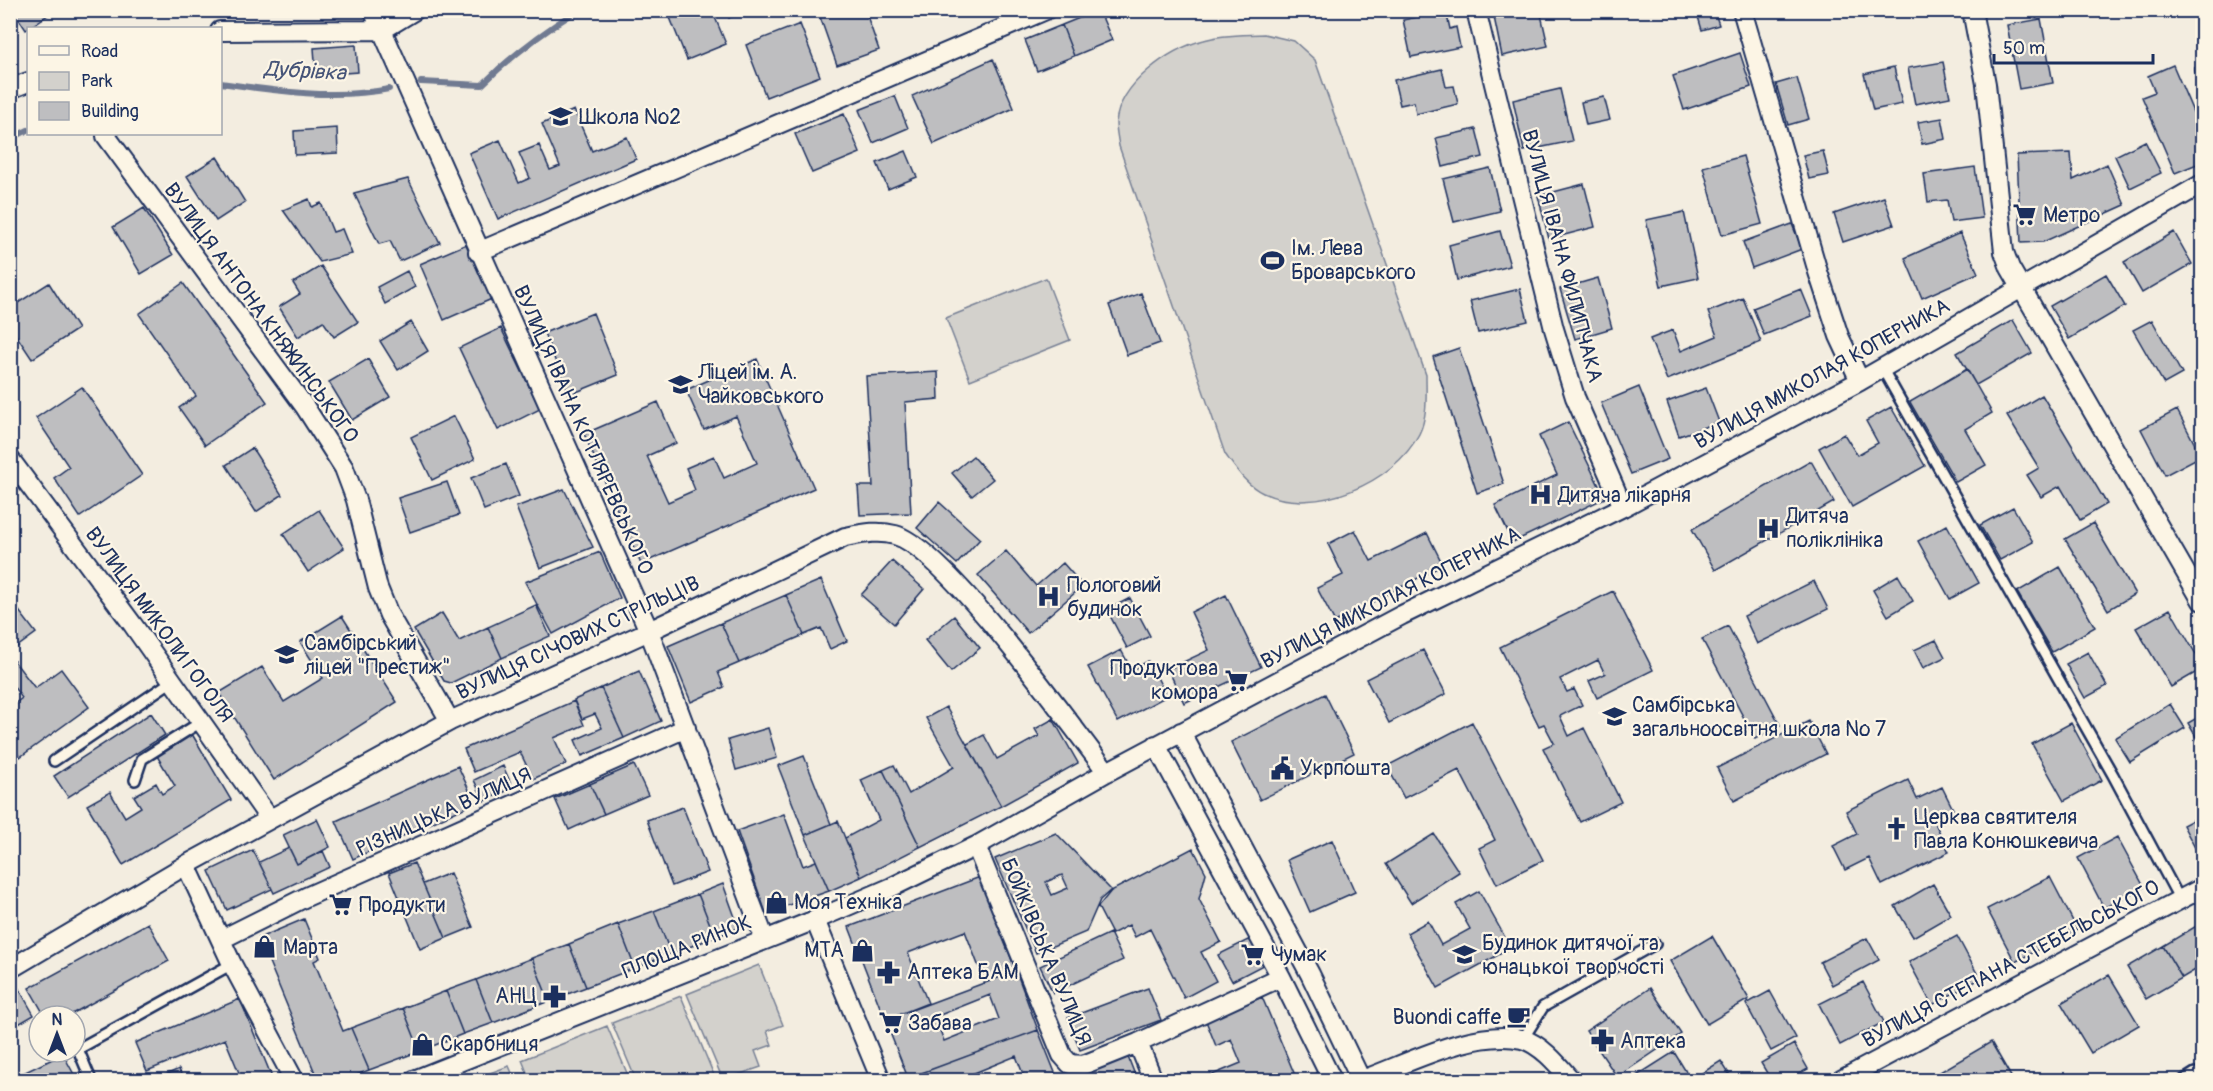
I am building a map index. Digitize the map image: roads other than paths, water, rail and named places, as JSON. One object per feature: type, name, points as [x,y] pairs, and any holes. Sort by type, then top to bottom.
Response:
[{"type":"street","name":"ВУЛИЦЯ ІВАНА КОТЛЯРЕВСЬКОГО","points":[[372,10],[649,631],[765,940]]},
{"type":"street","points":[[222,31],[382,30],[415,10]]},
{"type":"street","points":[[478,252],[1046,10]]},
{"type":"street","name":"ВУЛИЦЯ ІВАНА ФИЛИПЧАКА","points":[[1476,10],[1554,329],[1575,397],[1623,507]]},
{"type":"street","points":[[1742,10],[1818,272],[1839,336],[1860,381]]},
{"type":"street","points":[[1972,10],[1986,84],[2004,252],[2021,291],[2202,601]]},
{"type":"street","points":[[10,89],[27,82]]},
{"type":"street","name":"ВУЛИЦЯ АНТОНА КНЯЖИНСЬКОГО","points":[[106,136],[305,407],[344,468],[356,500],[378,588],[389,615],[450,721]]},
{"type":"street","name":"ВУЛИЦЯ МИКОЛАЯ КОПЕРНИКА","points":[[815,920],[892,887],[976,846],[1156,745],[1402,615],[1623,507],[1860,381],[2021,291],[2202,184]]},
{"type":"street","name":"ВУЛИЦЯ МИКОЛИ ГОГОЛЯ","points":[[10,459],[269,818]]},
{"type":"street","name":"ВУЛИЦЯ СІЧОВИХ СТРІЛЬЦІВ","points":[[10,969],[269,818],[450,721],[649,631],[845,537],[870,532],[895,535],[918,547],[985,617],[1107,772]]},
{"type":"street","name":"РІЗНИЦЬКА ВУЛИЦЯ","points":[[222,939],[316,892],[419,849],[686,728]]},
{"type":"street","points":[[1181,732],[1310,974],[1362,1080],[1474,1039],[1523,1039],[1546,1054],[1571,1080]]},
{"type":"street","points":[[1156,745],[1281,977],[1332,1080]]},
{"type":"street","name":"БОЙКІВСЬКА ВУЛИЦЯ","points":[[976,846],[1062,1055],[1070,1064],[1083,1065],[1138,1043],[1281,977]]},
{"type":"street","points":[[186,865],[232,964],[294,1080]]},
{"type":"street","name":"ВУЛИЦЯ СТЕПАНА СТЕБЕЛЬСЬКОГО","points":[[1841,1080],[2202,888]]},
{"type":"street","points":[[815,920],[881,1080]]},
{"type":"street","name":"ПЛОЩА РИНОК","points":[[414,1080],[815,920]]},
{"type":"street","points":[[1138,1043],[1154,1080]]},
{"type":"lane","points":[[1882,368],[2113,775],[2180,900]]},
{"type":"lane","points":[[54,761],[172,681]]},
{"type":"lane","points":[[135,780],[142,759],[201,722]]},
{"type":"lane","points":[[1523,1039],[1543,1007],[1655,944]]},
{"type":"lane","points":[[91,1080],[78,1049],[232,964]]},
{"type":"lane","points":[[2184,1080],[2195,1073]]},
{"type":"waterway","name":"Дубрівка","points":[[421,82],[482,85],[528,45],[578,10]]},
{"type":"waterway","name":"Дубрівка","points":[[222,83],[326,94],[389,89]]},
{"type":"waterway","name":"Дубрівка","points":[[10,139],[27,130]]},
{"type":"place","name":"Школа №2","points":[[561,117]]},
{"type":"place","name":"Метро","points":[[2025,215]]},
{"type":"place","name":"Ім. Лева Броварського","points":[[1273,260]]},
{"type":"place","name":"Ліцей ім. А. Чайковського","points":[[680,384]]},
{"type":"place","name":"Дитяча лікарня","points":[[1540,495]]},
{"type":"place","name":"Дитяча поліклініка","points":[[1768,528]]},
{"type":"place","name":"Пологовий будинок","points":[[1049,597]]},
{"type":"place","name":"Самбірський ліцей \"Престиж\"","points":[[286,655]]},
{"type":"place","name":"Продуктова комора","points":[[1236,680]]},
{"type":"place","name":"Самбірська загальноосвітня школа № 7","points":[[1614,717]]},
{"type":"place","name":"Укрпошта","points":[[1282,768]]},
{"type":"place","name":"Церква святителя Павла Конюшкевича","points":[[1896,829]]},
{"type":"place","name":"Моя Техніка","points":[[776,902]]},
{"type":"place","name":"Продукти","points":[[341,905]]},
{"type":"place","name":"Марта","points":[[265,947]]},
{"type":"place","name":"MTA","points":[[862,950]]},
{"type":"place","name":"Чумак","points":[[1253,954]]},
{"type":"place","name":"Будинок дитячої та юнацької творчості","points":[[1464,955]]},
{"type":"place","name":"Аптека БАМ","points":[[889,972]]},
{"type":"place","name":"АНЦ","points":[[555,996]]},
{"type":"place","name":"Buondi caffe","points":[[1519,1017]]},
{"type":"place","name":"Забава","points":[[890,1023]]},
{"type":"place","name":"Аптека","points":[[1602,1041]]},
{"type":"place","name":"Скарбниця","points":[[422,1044]]}]
